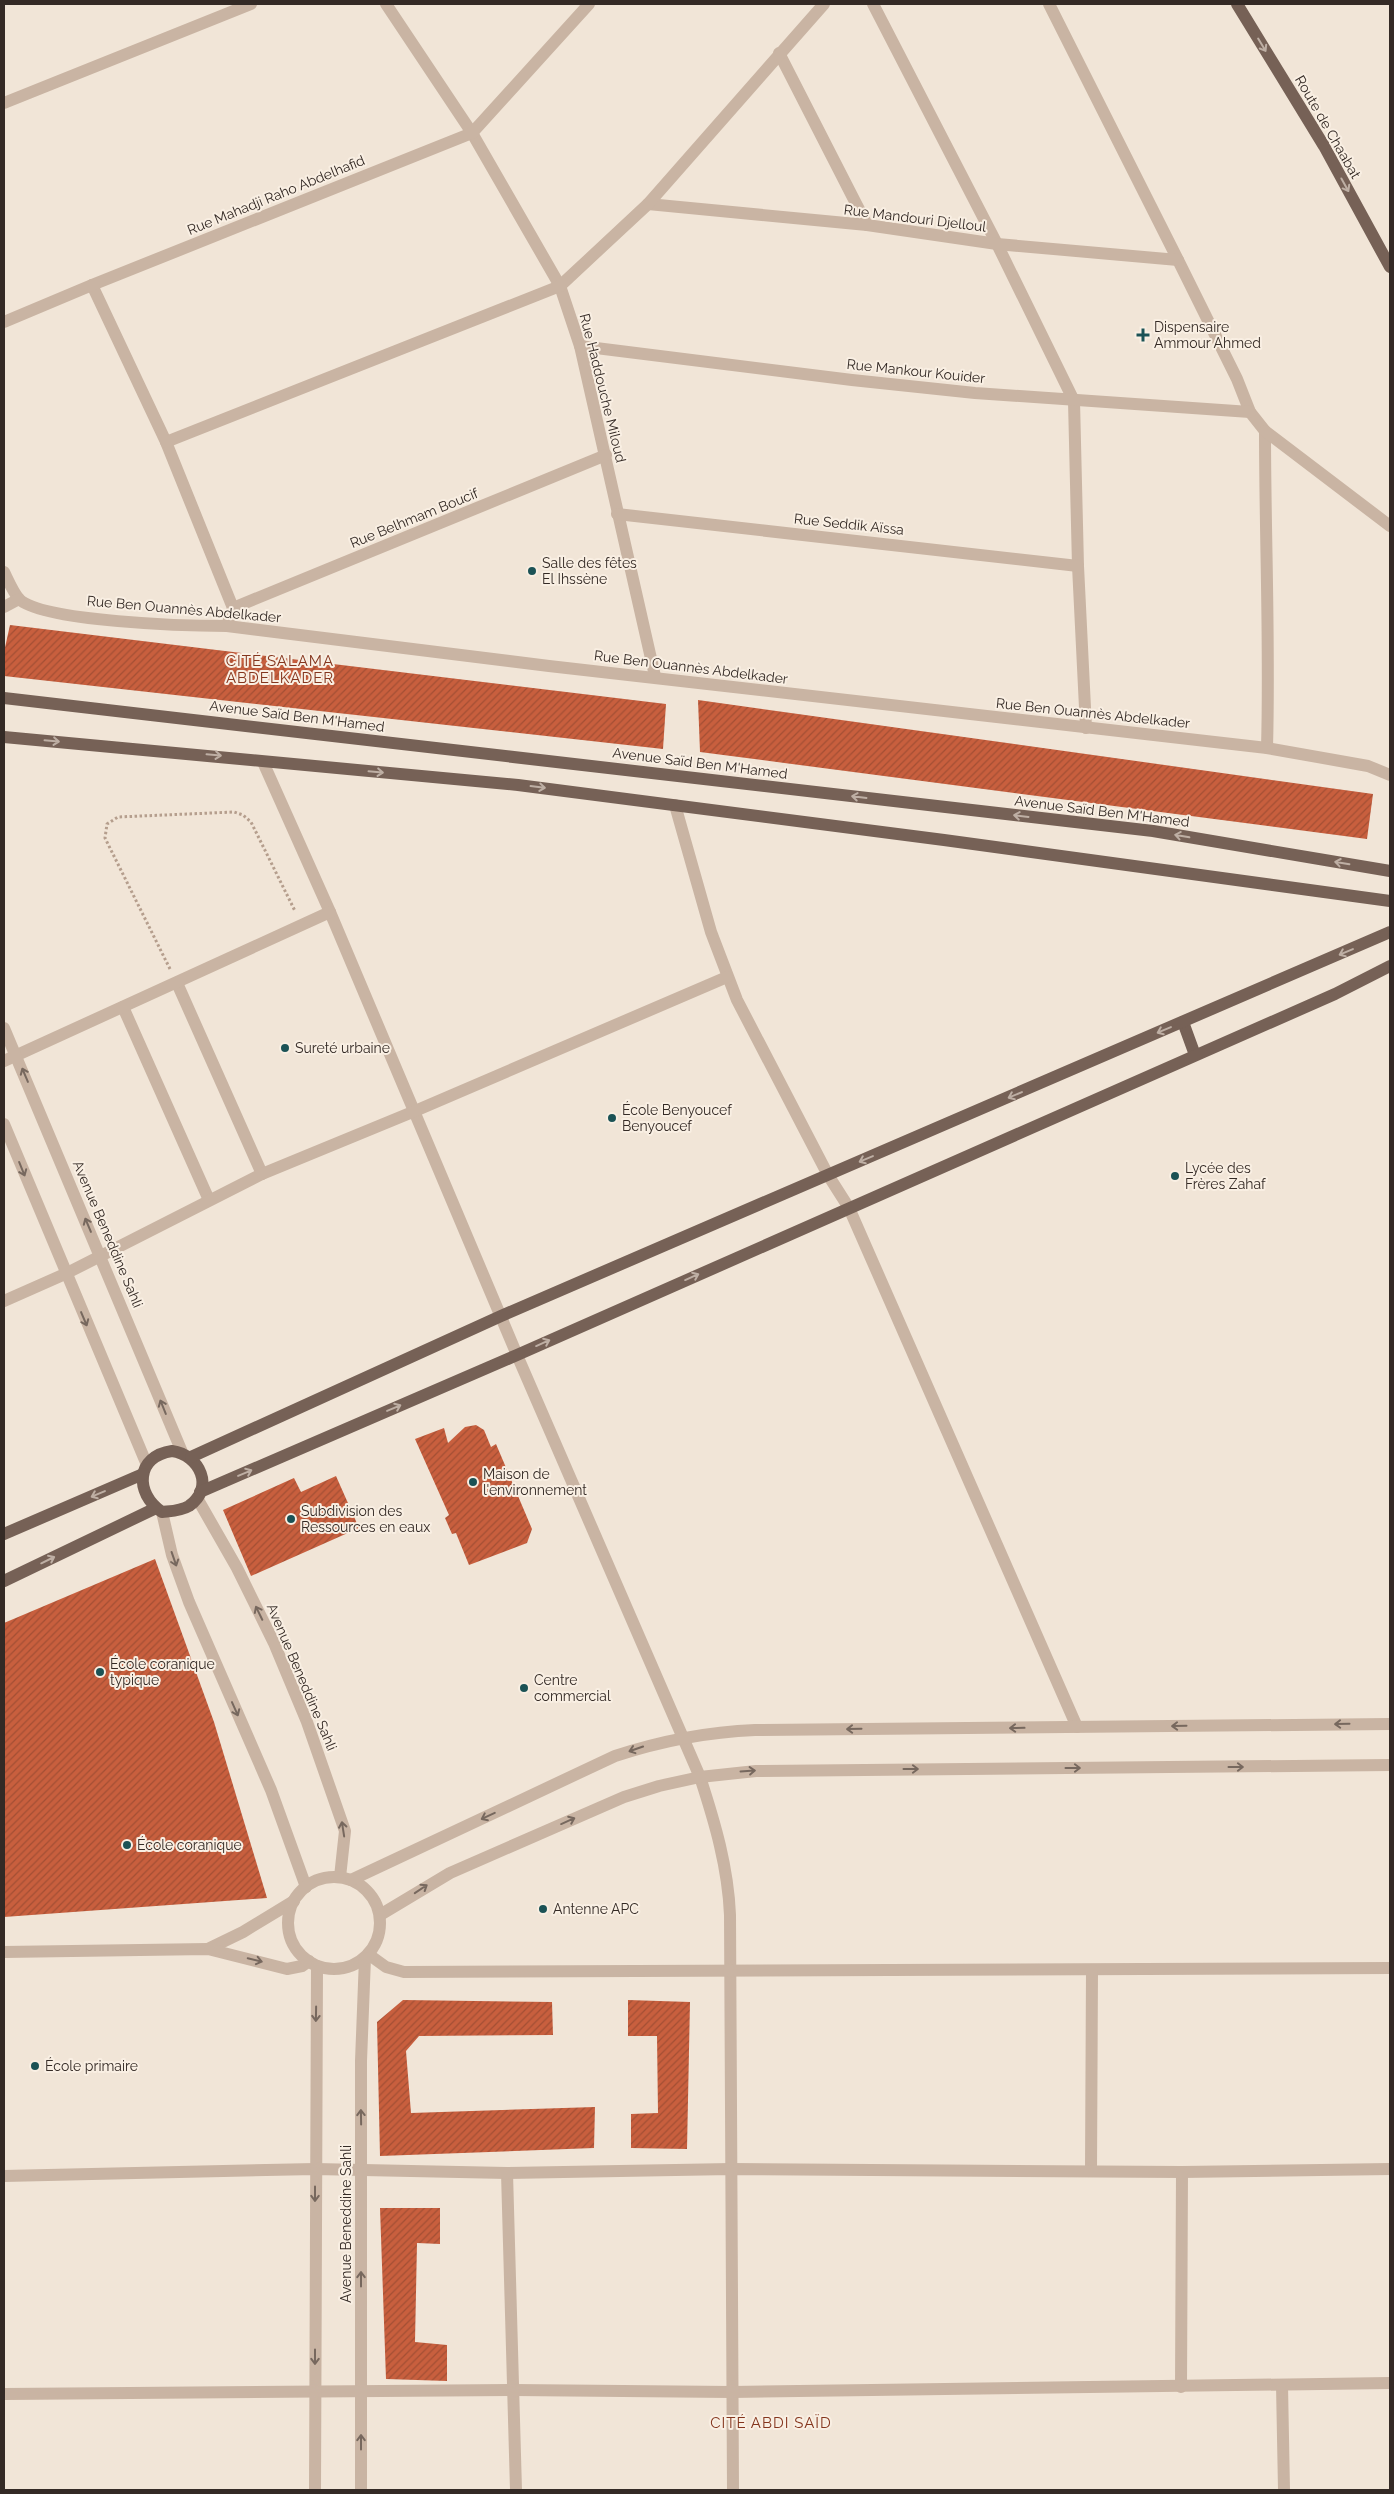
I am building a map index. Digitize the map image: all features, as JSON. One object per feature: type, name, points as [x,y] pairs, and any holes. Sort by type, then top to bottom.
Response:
[{"type":"main road","name":"Route de Chaabat","points":[[1237,4],[1324,146],[1390,267]]},
{"type":"main road","name":"Avenue Saïd Ben M'Hamed","points":[[4,698],[1153,831],[1390,871]]},
{"type":"main road","points":[[4,737],[232,756],[263,762],[518,785],[1390,901]]},
{"type":"main road","points":[[159,1510],[146,1494],[142,1485],[145,1470],[153,1458],[162,1452],[186,1455],[501,1316],[1390,932]]},
{"type":"main road","points":[[4,1581],[159,1510],[180,1510],[198,1495],[1195,1054],[1335,994],[1390,966]]},
{"type":"main road","points":[[1183,1022],[1195,1054]]},
{"type":"main road","points":[[186,1455],[201,1473],[198,1495]]},
{"type":"main road","points":[[4,1534],[145,1470]]},
{"type":"street","points":[[4,103],[251,4]]},
{"type":"street","name":"Rue Haddouche Miloud","points":[[386,4],[472,133],[560,286],[580,346],[655,676]]},
{"type":"street","points":[[472,133],[589,4]]},
{"type":"street","points":[[166,442],[560,286],[648,204],[824,4]]},
{"type":"street","points":[[873,4],[997,244],[1074,401],[1078,566],[1086,728]]},
{"type":"street","points":[[1049,4],[1237,379],[1250,412],[1265,431],[1390,526]]},
{"type":"street","points":[[779,54],[867,226]]},
{"type":"street","name":"Rue Mahadji Raho Abdelhafid","points":[[4,322],[92,284],[472,133]]},
{"type":"street","name":"Rue Mandouri Djelloul","points":[[648,204],[867,226],[997,244],[1178,260]]},
{"type":"street","points":[[92,284],[166,442],[234,608],[228,626]]},
{"type":"street","name":"Rue Mankour Kouider","points":[[580,346],[852,380],[1074,401],[1250,412]]},
{"type":"street","points":[[1265,431],[1265,572],[1269,662],[1267,748]]},
{"type":"street","name":"Rue Belhmam Boucif","points":[[234,608],[606,455]]},
{"type":"street","name":"Rue Seddik Aïssa","points":[[618,514],[1078,566]]},
{"type":"street","points":[[4,572],[19,599],[4,607]]},
{"type":"street","name":"Rue Ben Ouannès Abdelkader","points":[[19,599],[36,608],[107,620],[174,626],[228,626],[549,666],[655,676],[1267,748],[1368,766],[1390,775]]},
{"type":"street","points":[[263,762],[330,912],[517,1355],[700,1777],[725,1864],[730,1916],[731,1972],[733,2490]]},
{"type":"street","points":[[675,805],[711,932],[737,1000],[828,1175],[849,1208],[1077,1727]]},
{"type":"street","points":[[4,1062],[330,912]]},
{"type":"street","points":[[4,1301],[65,1274],[100,1254],[262,1174],[415,1111],[727,977]]},
{"type":"street","points":[[177,983],[262,1174]]},
{"type":"street","points":[[123,1007],[209,1200]]},
{"type":"street","name":"Avenue Beneddine Sahli","points":[[4,1028],[186,1455]]},
{"type":"street","points":[[4,1124],[145,1470]]},
{"type":"street","name":"Avenue Beneddine Sahli","points":[[198,1495],[274,1643],[307,1722],[345,1831],[346,1879]]},
{"type":"street","points":[[159,1510],[172,1555],[189,1602],[271,1790],[306,1887]]},
{"type":"street","points":[[208,1949],[243,1932],[294,1901],[306,1887],[322,1879],[346,1879],[615,1756],[683,1737],[755,1730],[1390,1724]]},
{"type":"street","points":[[380,1916],[450,1873],[616,1801],[659,1786],[700,1777],[756,1771],[1390,1765]]},
{"type":"street","points":[[4,1952],[208,1949],[287,1969],[313,1963],[337,1969],[356,1964],[367,1956],[378,1936],[380,1916],[370,1894],[346,1879]]},
{"type":"street","points":[[294,1901],[290,1912],[290,1934],[294,1944],[313,1963],[315,2490]]},
{"type":"street","points":[[367,1956],[386,1968],[404,1972],[1390,1968]]},
{"type":"street","name":"Avenue Beneddine Sahli","points":[[360,2490],[361,2052],[367,1956]]},
{"type":"street","points":[[1091,2171],[1092,1970]]},
{"type":"street","points":[[4,2176],[315,2169],[507,2173],[731,2168],[1182,2172],[1390,2169]]},
{"type":"street","points":[[1181,2387],[1182,2172]]},
{"type":"street","points":[[507,2173],[516,2490]]},
{"type":"street","points":[[4,2394],[513,2390],[732,2392],[1390,2383]]},
{"type":"street","points":[[1282,2385],[1284,2490]]},
{"type":"path","points":[[177,983],[105,838],[108,824],[118,817],[234,812],[244,815],[251,822],[303,926]]},
{"type":"building","points":[[10,625],[666,704],[663,749],[4,676],[4,652]]},
{"type":"building","points":[[698,700],[1373,794],[1367,839],[700,752]]},
{"type":"building","name":"Maison de l'environnement","points":[[476,1425],[484,1430],[491,1447],[496,1444],[532,1529],[527,1543],[469,1565],[456,1533],[452,1534],[445,1518],[449,1515],[415,1439],[444,1428],[448,1443],[465,1427]]},
{"type":"building","name":"Subdivision des Ressources en eaux","points":[[336,1476],[359,1528],[251,1576],[223,1510],[294,1478],[301,1492]]},
{"type":"building","points":[[155,1559],[214,1722],[267,1898],[4,1917],[4,1623]]},
{"type":"building","points":[[403,2000],[552,2002],[553,2035],[419,2036],[406,2051],[411,2113],[595,2107],[594,2148],[380,2156],[377,2022]]},
{"type":"building","points":[[628,2000],[690,2002],[687,2149],[631,2148],[631,2114],[658,2113],[657,2036],[628,2036]]},
{"type":"building","points":[[380,2208],[440,2208],[440,2244],[417,2243],[415,2342],[447,2345],[447,2381],[386,2379]]},
{"type":"place","name":"Dispensaire Ammour Ahmed","points":[[1143,335]]},
{"type":"place","name":"Salle des fêtes El Ihssène","points":[[532,571]]},
{"type":"place","name":"Sureté urbaine","points":[[285,1048]]},
{"type":"place","name":"École Benyoucef Benyoucef","points":[[612,1118]]},
{"type":"place","name":"Lycée des Frères Zahaf","points":[[1175,1176]]},
{"type":"place","name":"Maison de l'environnement","points":[[473,1482]]},
{"type":"place","name":"Subdivision des Ressources en eaux","points":[[291,1519]]},
{"type":"place","name":"École coranique typique","points":[[100,1672]]},
{"type":"place","name":"Centre commercial","points":[[524,1688]]},
{"type":"place","name":"École coranique","points":[[127,1845]]},
{"type":"place","name":"Antenne APC","points":[[543,1909]]},
{"type":"place","name":"École primaire","points":[[35,2066]]},
{"type":"district","name":"CITÉ SALAMA ABDELKADER","points":[[280,670]]},
{"type":"district","name":"CITÉ ABDI SAÏD","points":[[771,2423]]}]
